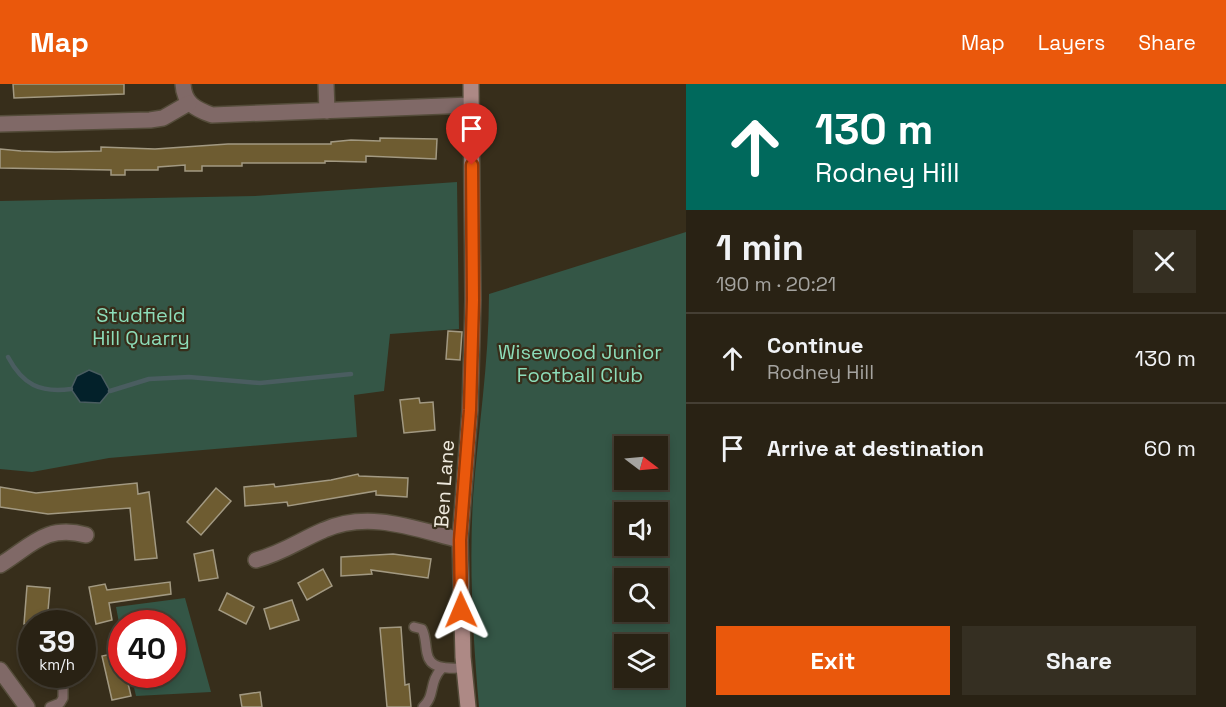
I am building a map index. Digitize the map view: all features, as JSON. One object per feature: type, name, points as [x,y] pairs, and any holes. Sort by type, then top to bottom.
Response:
[{"type":"street","points":[[183,84],[189,103],[199,111],[212,115],[471,105]]},
{"type":"street","points":[[326,84],[327,111]]},
{"type":"street","name":"Ben Lane","points":[[468,707],[464,668],[460,540],[470,410],[473,300],[471,84]]},
{"type":"street","points":[[0,124],[150,120],[163,118],[189,103]]},
{"type":"street","points":[[256,560],[276,555],[324,530],[345,522],[367,520],[392,523],[460,540]]},
{"type":"street","points":[[0,565],[42,537],[56,531],[86,535]]},
{"type":"street","points":[[0,670],[27,707]]},
{"type":"lane","points":[[414,627],[422,628],[426,637],[427,656],[433,664],[442,668],[464,668]]},
{"type":"lane","points":[[423,707],[429,701],[432,682],[442,668]]},
{"type":"lane","points":[[50,707],[60,703],[63,698],[63,688]]},
{"type":"green space","name":"Studfield Hill Quarry","points":[[457,182],[459,329],[390,334],[384,391],[354,395],[357,437],[109,458],[32,472],[0,469],[0,201],[255,196]]},
{"type":"green space","name":"Wisewood Junior Football Club","points":[[686,232],[686,707],[479,707],[471,550],[473,498],[487,345],[489,294]]},
{"type":"green space","points":[[185,598],[211,692],[136,696],[134,688],[186,688],[186,610],[117,610],[116,607]]},
{"type":"water","points":[[89,370],[101,375],[110,391],[100,403],[80,402],[71,389],[77,376]]},
{"type":"building","points":[[13,84],[124,84],[124,94],[14,98]]},
{"type":"building","points":[[380,138],[437,139],[436,159],[366,156],[366,162],[242,163],[242,166],[202,166],[202,171],[185,171],[185,165],[158,167],[158,170],[125,170],[125,175],[111,175],[111,170],[0,168],[0,149],[55,152],[101,151],[101,147],[155,149],[228,144],[331,144],[331,142],[351,140],[380,141]]},
{"type":"building","points":[[448,331],[462,332],[460,360],[446,359]]},
{"type":"building","points":[[419,398],[420,403],[433,402],[435,430],[404,433],[400,400]]},
{"type":"building","points":[[358,474],[359,476],[408,478],[407,497],[376,495],[376,491],[288,506],[287,502],[245,506],[244,487],[274,484],[275,487]]},
{"type":"building","points":[[137,483],[138,494],[149,492],[157,558],[135,560],[130,508],[48,514],[0,507],[0,487],[36,493]]},
{"type":"building","points":[[216,488],[231,501],[201,535],[187,522]]},
{"type":"building","points":[[213,550],[218,578],[199,581],[194,554]]},
{"type":"building","points":[[393,554],[431,559],[428,578],[371,570],[372,574],[341,576],[341,557]]},
{"type":"building","points":[[323,569],[332,586],[307,600],[298,583]]},
{"type":"building","points":[[170,582],[171,594],[109,603],[108,621],[96,624],[96,610],[93,610],[89,587],[105,584],[107,590]]},
{"type":"building","points":[[27,586],[50,588],[48,610],[25,610]]},
{"type":"building","points":[[227,593],[254,607],[246,624],[219,610]]},
{"type":"building","points":[[292,600],[299,620],[270,629],[264,609]]},
{"type":"building","points":[[401,627],[405,685],[409,684],[411,707],[387,707],[380,628]]},
{"type":"building","points":[[108,655],[108,682],[102,656]]},
{"type":"building","points":[[109,688],[129,688],[131,696],[112,700]]},
{"type":"building","points":[[260,692],[262,707],[242,707],[240,695]]},
{"type":"waterway","points":[[8,357],[20,374],[34,385],[50,390],[71,389]]},
{"type":"waterway","points":[[110,391],[149,379],[189,377],[260,383],[351,374]]},
{"type":"route","points":[[461,610],[460,540],[470,410],[473,300],[472,165]]}]
